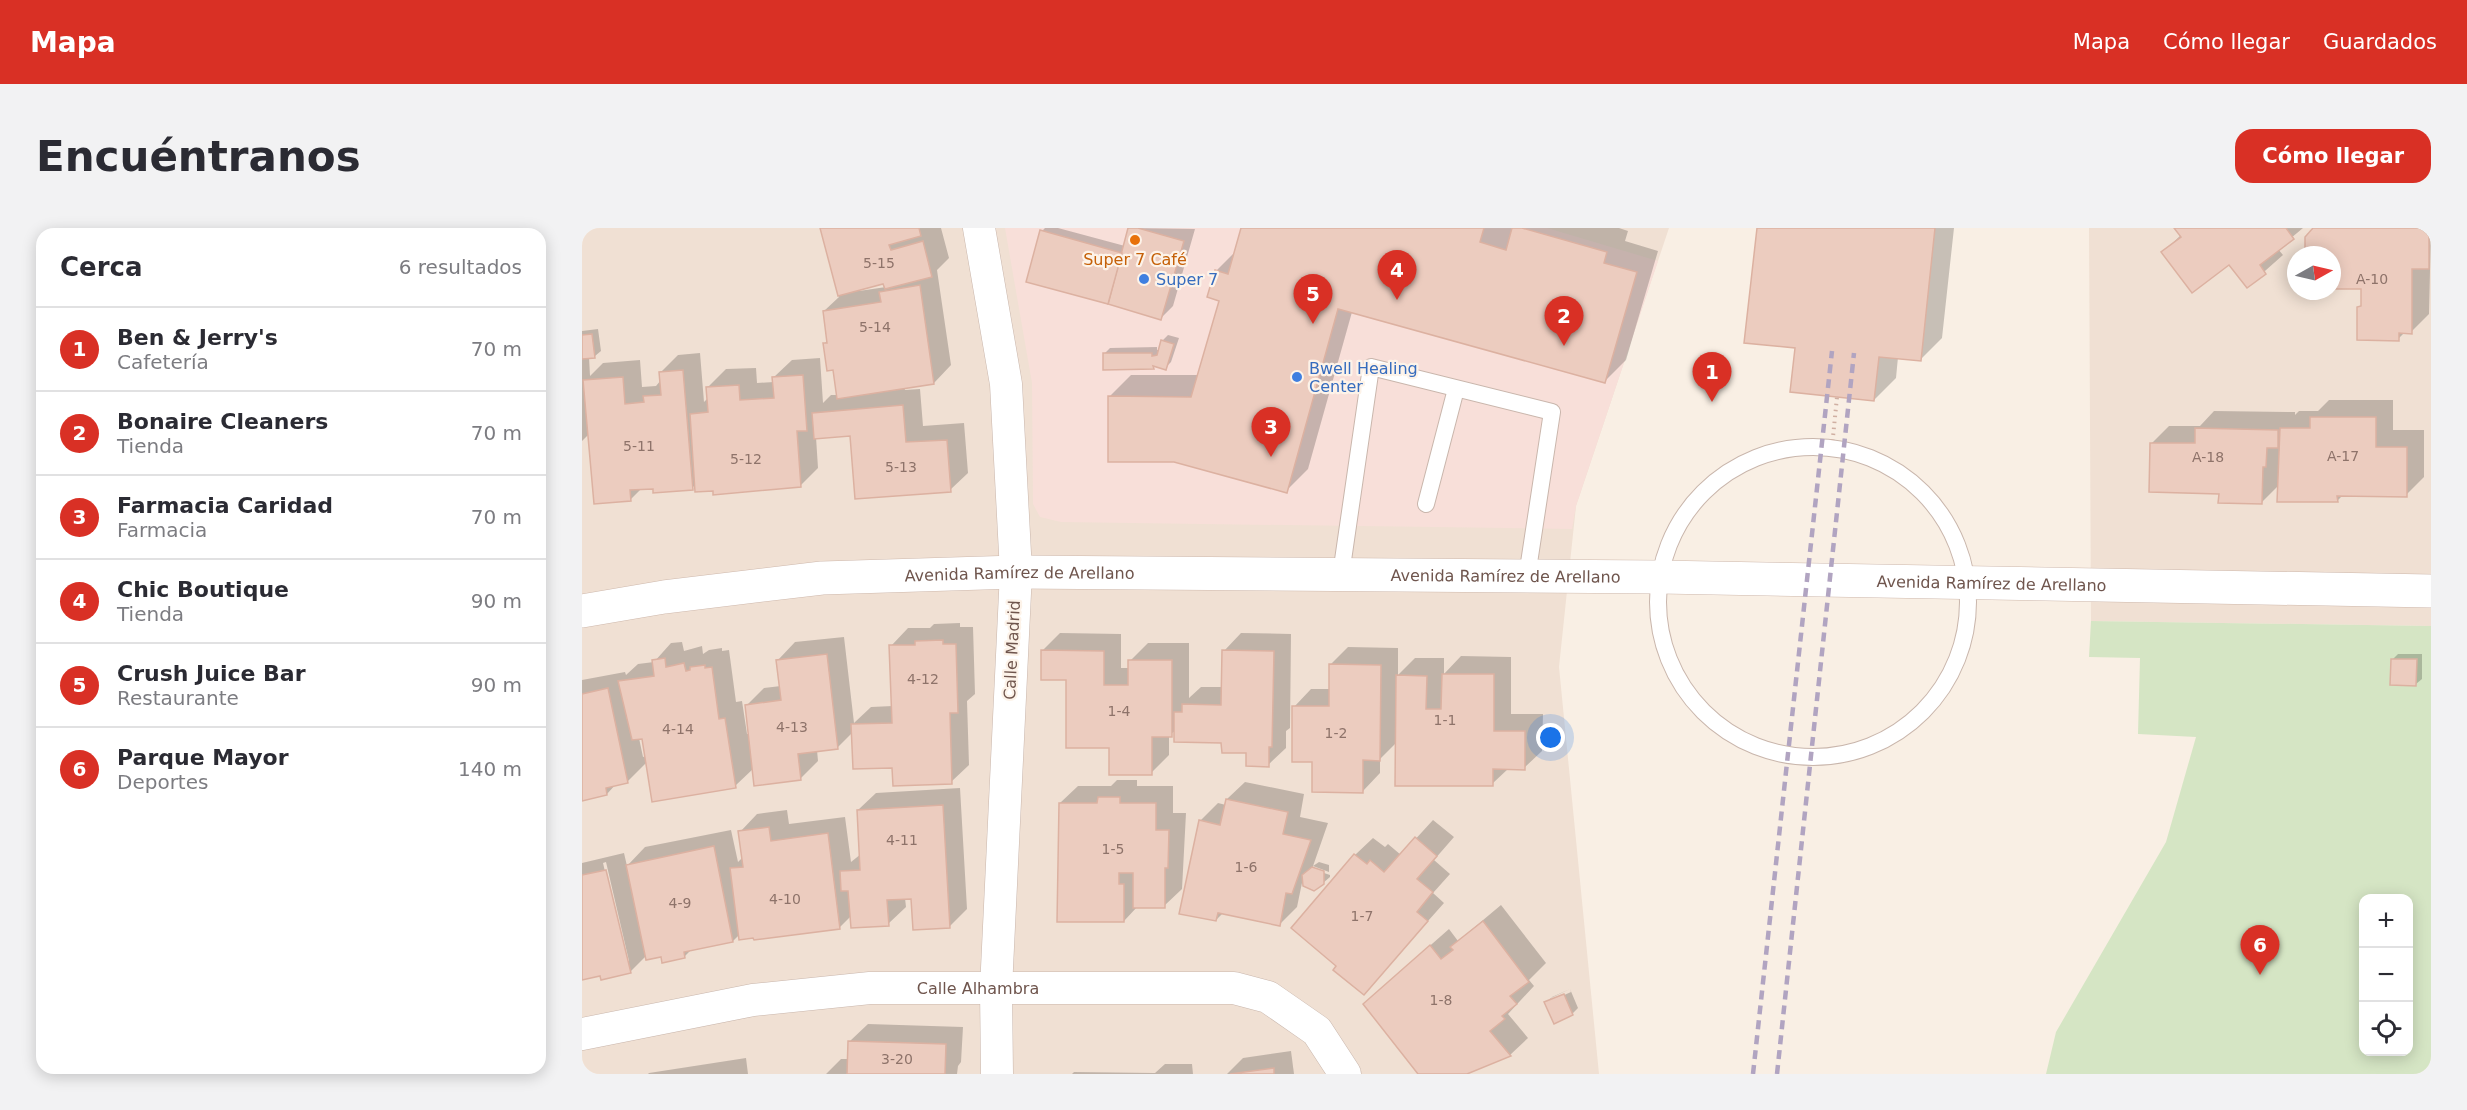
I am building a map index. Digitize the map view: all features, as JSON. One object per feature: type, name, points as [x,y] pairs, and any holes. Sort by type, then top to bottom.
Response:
[{"type":"street","name":"Calle Madrid","points":[[980,228],[1006,384],[1016,572],[996,988],[997,1074]]},
{"type":"street","name":"Avenida Ramírez de Arellano","points":[[582,611],[664,597],[822,578],[1016,572],[1660,577],[2431,591]]},
{"type":"street","name":"Calle Alhambra","points":[[582,1034],[753,1000],[870,988],[1234,988],[1268,997],[1317,1031],[1345,1074]]},
{"type":"lane","points":[[1341,574],[1371,367],[1552,412],[1527,576]]},
{"type":"lane","points":[[1426,504],[1456,389]]},
{"type":"lane","points":[[1796,446],[1832,447],[1875,458],[1895,468],[1921,489],[1955,536],[1968,582],[1967,632],[1948,682],[1922,714],[1887,740],[1834,758],[1798,758],[1761,749],[1725,731],[1702,711],[1675,673],[1664,646],[1658,611],[1660,577],[1677,526],[1695,500],[1720,476],[1748,460],[1774,450],[1796,446]]},
{"type":"path","points":[[1832,447],[1837,397]]},
{"type":"shaded area","points":[[582,228],[1669,228],[1576,506],[1559,667],[1599,1074],[582,1074]]},
{"type":"shaded area","points":[[1005,228],[1547,228],[1658,261],[1576,506],[1572,529],[1061,522],[1040,517],[1033,504],[1032,383]]},
{"type":"shaded area","points":[[2089,228],[2431,228],[2431,626],[2091,621]]},
{"type":"green space","points":[[2091,621],[2431,626],[2431,1074],[2046,1074],[2056,1032],[2166,842],[2196,737],[2138,734],[2140,658],[2089,657]]},
{"type":"building","points":[[820,228],[919,228],[921,236],[889,245],[891,250],[923,241],[932,277],[885,289],[883,284],[838,296]]},
{"type":"building","name":"Super 7","points":[[1128,228],[1138,228],[1184,241],[1161,320],[1108,304]]},
{"type":"building","points":[[1241,228],[1484,228],[1480,242],[1506,250],[1512,228],[1522,228],[1607,252],[1604,263],[1637,272],[1605,383],[1338,309],[1287,493],[1174,462],[1108,462],[1108,396],[1191,397],[1219,301],[1207,297],[1215,270],[1228,274]]},
{"type":"building","points":[[1757,228],[1935,228],[1921,361],[1879,357],[1874,401],[1790,392],[1795,348],[1744,343]]},
{"type":"building","points":[[2174,228],[2286,228],[2294,239],[2260,265],[2266,274],[2247,288],[2229,265],[2192,293],[2161,252],[2181,237]]},
{"type":"building","points":[[2313,228],[2429,228],[2429,269],[2412,269],[2412,334],[2399,333],[2399,341],[2357,340],[2357,307],[2361,306],[2361,289],[2341,289],[2341,246],[2305,246],[2305,237]]},
{"type":"building","points":[[1040,230],[1122,253],[1108,304],[1026,282]]},
{"type":"building","points":[[920,285],[934,384],[837,399],[833,370],[827,371],[823,343],[827,343],[823,311],[881,302],[879,292]]},
{"type":"building","points":[[592,334],[595,358],[582,359],[582,335]]},
{"type":"building","points":[[1161,340],[1174,344],[1166,370],[1153,366],[1154,369],[1103,370],[1103,353],[1152,353],[1152,356],[1157,355]]},
{"type":"building","points":[[683,370],[693,490],[653,493],[653,489],[630,490],[631,501],[594,504],[583,380],[623,377],[625,404],[644,402],[643,396],[661,395],[659,372]]},
{"type":"building","points":[[803,375],[807,431],[797,431],[801,487],[713,495],[713,491],[695,492],[690,414],[708,412],[706,387],[739,385],[740,400],[774,398],[772,377]]},
{"type":"building","points":[[903,405],[906,442],[947,440],[951,492],[855,499],[850,436],[814,439],[812,413]]},
{"type":"building","points":[[2310,417],[2376,417],[2376,447],[2407,447],[2407,497],[2337,496],[2338,502],[2277,502],[2280,428],[2310,428]]},
{"type":"building","points":[[2195,428],[2278,430],[2278,448],[2267,448],[2266,467],[2263,467],[2262,504],[2218,503],[2219,494],[2149,492],[2150,443],[2195,443]]},
{"type":"building","points":[[943,640],[943,644],[956,644],[958,713],[950,713],[952,784],[893,786],[892,768],[853,769],[851,724],[892,723],[889,645],[915,645],[915,641]]},
{"type":"building","points":[[1041,650],[1104,651],[1104,685],[1128,685],[1128,660],[1172,660],[1172,737],[1152,737],[1152,775],[1109,775],[1109,748],[1066,748],[1066,680],[1041,680]]},
{"type":"building","points":[[1222,650],[1274,651],[1272,747],[1269,747],[1269,767],[1246,766],[1246,753],[1222,753],[1221,743],[1174,742],[1174,712],[1182,712],[1182,704],[1221,705]]},
{"type":"building","points":[[827,654],[838,749],[798,754],[801,780],[754,786],[745,705],[781,700],[776,660]]},
{"type":"building","points":[[665,658],[666,667],[684,663],[686,671],[690,670],[690,667],[705,665],[705,668],[712,667],[719,719],[725,718],[736,788],[652,802],[642,739],[632,740],[618,681],[654,676],[652,660]]},
{"type":"building","points":[[2391,659],[2417,659],[2416,686],[2390,685]]},
{"type":"building","points":[[1329,664],[1381,665],[1380,761],[1363,760],[1363,793],[1312,792],[1312,762],[1292,762],[1292,706],[1329,706]]},
{"type":"building","points":[[1442,674],[1494,674],[1494,731],[1525,731],[1525,770],[1493,769],[1493,786],[1395,786],[1396,675],[1427,676],[1426,709],[1441,709]]},
{"type":"building","points":[[608,688],[628,783],[606,788],[607,795],[582,801],[582,694]]},
{"type":"building","points":[[1098,797],[1120,797],[1120,803],[1156,803],[1156,830],[1169,830],[1168,868],[1165,868],[1165,908],[1133,908],[1133,873],[1119,873],[1119,884],[1124,884],[1124,922],[1057,922],[1059,803],[1097,803]]},
{"type":"building","points":[[1226,799],[1288,812],[1283,834],[1311,840],[1292,894],[1286,893],[1280,926],[1218,913],[1216,921],[1179,914],[1199,820],[1220,825]]},
{"type":"building","points":[[943,805],[950,928],[913,930],[911,899],[887,900],[889,926],[851,928],[848,891],[841,891],[840,871],[860,870],[857,810]]},
{"type":"building","points":[[769,827],[771,841],[828,833],[840,929],[739,940],[730,868],[743,867],[738,831]]},
{"type":"building","points":[[1415,837],[1437,856],[1417,879],[1433,892],[1417,912],[1428,921],[1364,995],[1333,970],[1336,966],[1291,928],[1354,854],[1367,864],[1370,860],[1384,872]]},
{"type":"building","points":[[714,846],[733,942],[684,952],[685,958],[662,963],[661,957],[646,960],[626,865]]},
{"type":"building","points":[[1312,867],[1324,871],[1324,884],[1314,891],[1303,886],[1302,875]]},
{"type":"building","points":[[606,870],[631,973],[601,980],[600,976],[582,980],[582,875]]},
{"type":"building","points":[[1483,921],[1529,982],[1510,996],[1517,1004],[1502,1016],[1505,1019],[1490,1031],[1511,1056],[1467,1074],[1418,1074],[1363,1004],[1430,945],[1441,959],[1453,950],[1450,947]]},
{"type":"building","points":[[1564,994],[1573,1015],[1554,1024],[1544,1002]]},
{"type":"building","points":[[848,1041],[946,1044],[945,1074],[847,1074]]},
{"type":"building","points":[[1274,1068],[1274,1074],[1230,1074]]},
{"type":"railway","points":[[1753,1074],[1832,351]]},
{"type":"railway","points":[[1777,1074],[1854,353]]},
{"type":"place","name":"Super 7 Café","points":[[1135,240]]},
{"type":"place","name":"Super 7","points":[[1144,279]]},
{"type":"place","name":"Chic Boutique","points":[[1397,300]]},
{"type":"place","name":"Crush Juice Bar","points":[[1313,324]]},
{"type":"place","name":"Bonaire Cleaners","points":[[1564,346]]},
{"type":"place","name":"Bwell Healing Center","points":[[1297,377]]},
{"type":"place","name":"Ben & Jerry's","points":[[1712,402]]},
{"type":"place","name":"Farmacia Caridad","points":[[1271,457]]},
{"type":"place","name":"Parque Mayor","points":[[2260,975]]}]
